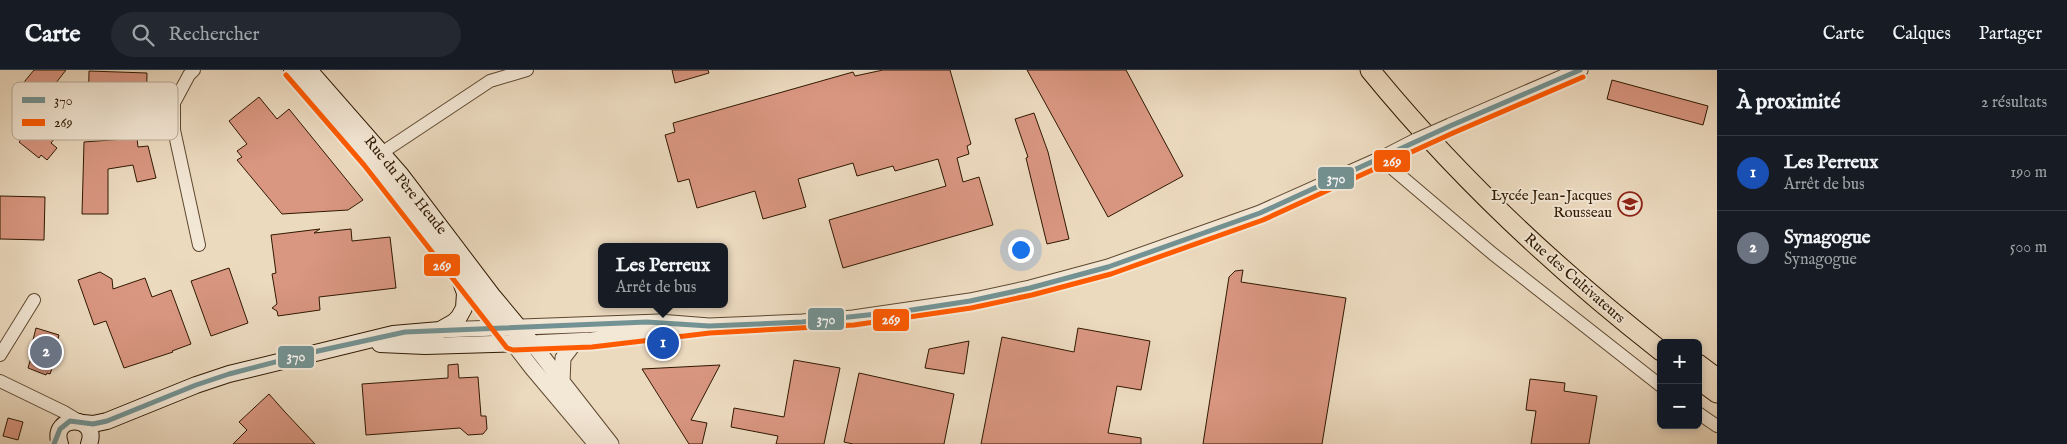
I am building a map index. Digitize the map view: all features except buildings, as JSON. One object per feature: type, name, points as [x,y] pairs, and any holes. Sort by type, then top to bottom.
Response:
[{"type":"main road","name":"Rue du Père Heude","points":[[292,70],[375,156],[401,175],[503,328]]},
{"type":"main road","name":"Rue du Père Heude","points":[[309,70],[375,156],[457,271]]},
{"type":"main road","name":"Rue des Cultivateurs","points":[[1370,70],[1449,159],[1512,222],[1578,282],[1657,348]]},
{"type":"main road","name":"Rue des Cultivateurs","points":[[1385,70],[1472,166],[1540,232],[1615,298],[1666,339]]},
{"type":"main road","points":[[58,439],[66,423],[100,423],[117,418],[196,385],[229,374],[318,351],[405,332],[440,330],[454,322],[464,308],[465,293],[457,271]]},
{"type":"main road","points":[[503,328],[522,343]]},
{"type":"main road","points":[[360,343],[425,346],[522,343]]},
{"type":"main road","points":[[1702,367],[1717,378]]},
{"type":"main road","points":[[1702,382],[1717,393]]},
{"type":"main road","points":[[89,444],[103,428],[117,418]]},
{"type":"main road","points":[[81,422],[90,433],[89,444]]},
{"type":"street","points":[[178,96],[189,75],[194,70]]},
{"type":"street","points":[[375,156],[490,81],[527,70]]},
{"type":"street","points":[[522,343],[576,341],[652,334],[709,326],[794,323],[853,318],[970,301],[1030,288],[1108,267],[1260,213],[1381,159],[1416,141],[1580,70]]},
{"type":"street","points":[[176,140],[199,245]]},
{"type":"street","points":[[1381,159],[1493,254],[1658,384]]},
{"type":"street","name":"Rue du Père Heude","points":[[457,271],[503,328]]},
{"type":"street","points":[[0,355],[34,300]]},
{"type":"street","points":[[440,330],[659,322],[709,326]]},
{"type":"street","points":[[562,382],[563,358],[576,341]]},
{"type":"street","points":[[522,343],[547,374],[562,382],[611,444]]},
{"type":"street","points":[[522,343],[596,444]]},
{"type":"street","points":[[0,381],[81,422]]},
{"type":"street","points":[[51,406],[56,414],[58,439]]},
{"type":"street","points":[[1702,416],[1717,426]]},
{"type":"transit line","name":"370","points":[[54,444],[60,429],[70,421],[93,424],[107,421],[196,385],[229,374],[318,351],[405,332],[647,322],[709,326],[802,322],[905,311],[970,301],[1030,288],[1108,267],[1260,213],[1450,126],[1580,70]]},
{"type":"transit line","name":"269","points":[[286,75],[364,165],[507,348],[513,350],[592,347],[710,333],[854,325],[971,308],[1032,295],[1111,274],[1263,220],[1453,133],[1583,77]]},
{"type":"place","name":"Lycée Jean-Jacques Rousseau","points":[[1630,204]]},
{"type":"place","name":"Les Perreux","points":[[663,343]]},
{"type":"place","name":"Synagogue","points":[[46,352]]}]
